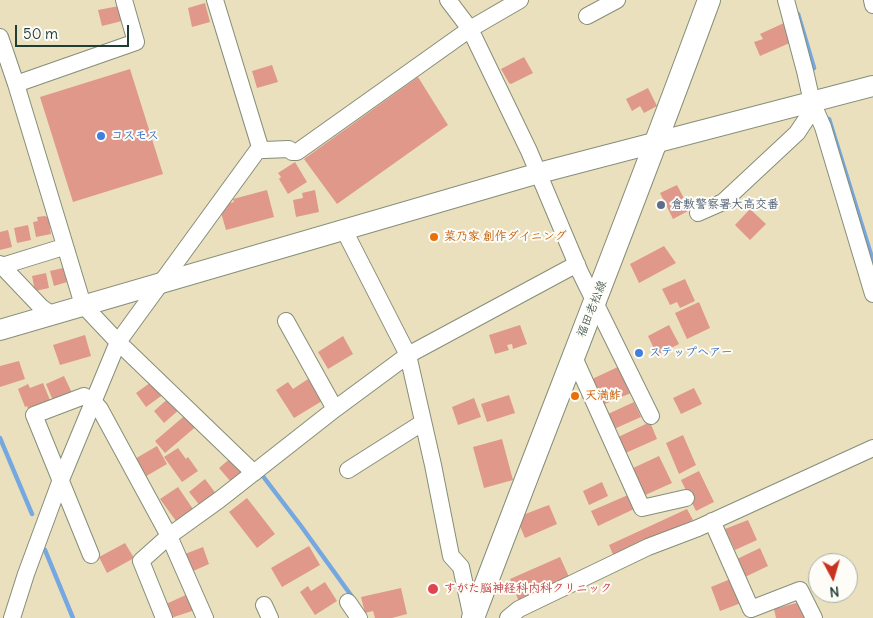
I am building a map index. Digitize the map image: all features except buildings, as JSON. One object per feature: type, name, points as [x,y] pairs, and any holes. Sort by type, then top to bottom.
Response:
[{"type":"main road","name":"福田老松線","points":[[472,618],[657,142],[709,0]]},
{"type":"street","points":[[16,84],[136,42],[124,0]]},
{"type":"street","points":[[215,0],[260,148]]},
{"type":"street","points":[[448,0],[470,30],[539,173],[577,264],[651,416]]},
{"type":"street","points":[[260,148],[264,150],[289,149],[292,152],[297,152],[470,30],[520,0]]},
{"type":"street","points":[[587,16],[617,0]]},
{"type":"street","points":[[786,0],[812,102],[823,127],[873,294]]},
{"type":"street","points":[[872,0],[873,5]]},
{"type":"street","points":[[0,37],[83,305],[118,342],[254,473]]},
{"type":"street","points":[[0,330],[539,173],[873,86]]},
{"type":"street","points":[[698,214],[723,202],[797,133],[809,115],[812,102]]},
{"type":"street","points":[[12,618],[60,482],[118,342],[260,148]]},
{"type":"street","points":[[344,230],[408,355],[451,556],[461,567],[472,618]]},
{"type":"street","points":[[52,314],[41,307],[1,265],[57,249]]},
{"type":"street","points":[[164,618],[141,561],[169,536],[408,355],[577,264]]},
{"type":"street","points":[[286,321],[335,409]]},
{"type":"street","points":[[573,355],[642,508],[686,498]]},
{"type":"street","points":[[91,555],[34,415],[84,396],[93,401],[100,409],[169,536],[205,618]]},
{"type":"street","points":[[348,470],[422,423]]},
{"type":"street","points":[[508,618],[519,609],[648,547],[712,521],[873,448]]},
{"type":"street","points":[[712,521],[751,609],[800,590],[814,618]]},
{"type":"street","points":[[348,602],[359,618]]},
{"type":"waterway","points":[[798,14],[814,68]]},
{"type":"waterway","points":[[829,119],[873,261]]},
{"type":"waterway","points":[[0,438],[32,514]]},
{"type":"waterway","points":[[262,475],[353,598]]},
{"type":"waterway","points":[[45,550],[73,618]]},
{"type":"place","name":"コスモス","points":[[101,136]]},
{"type":"place","name":"倉敷警察署大高交番","points":[[661,205]]},
{"type":"place","name":"菜乃家 創作ダイニング","points":[[434,237]]},
{"type":"place","name":"ステップヘアー","points":[[639,353]]},
{"type":"place","name":"天満鮓","points":[[575,396]]},
{"type":"place","name":"すがた脳神経科内科クリニック","points":[[433,589]]}]
